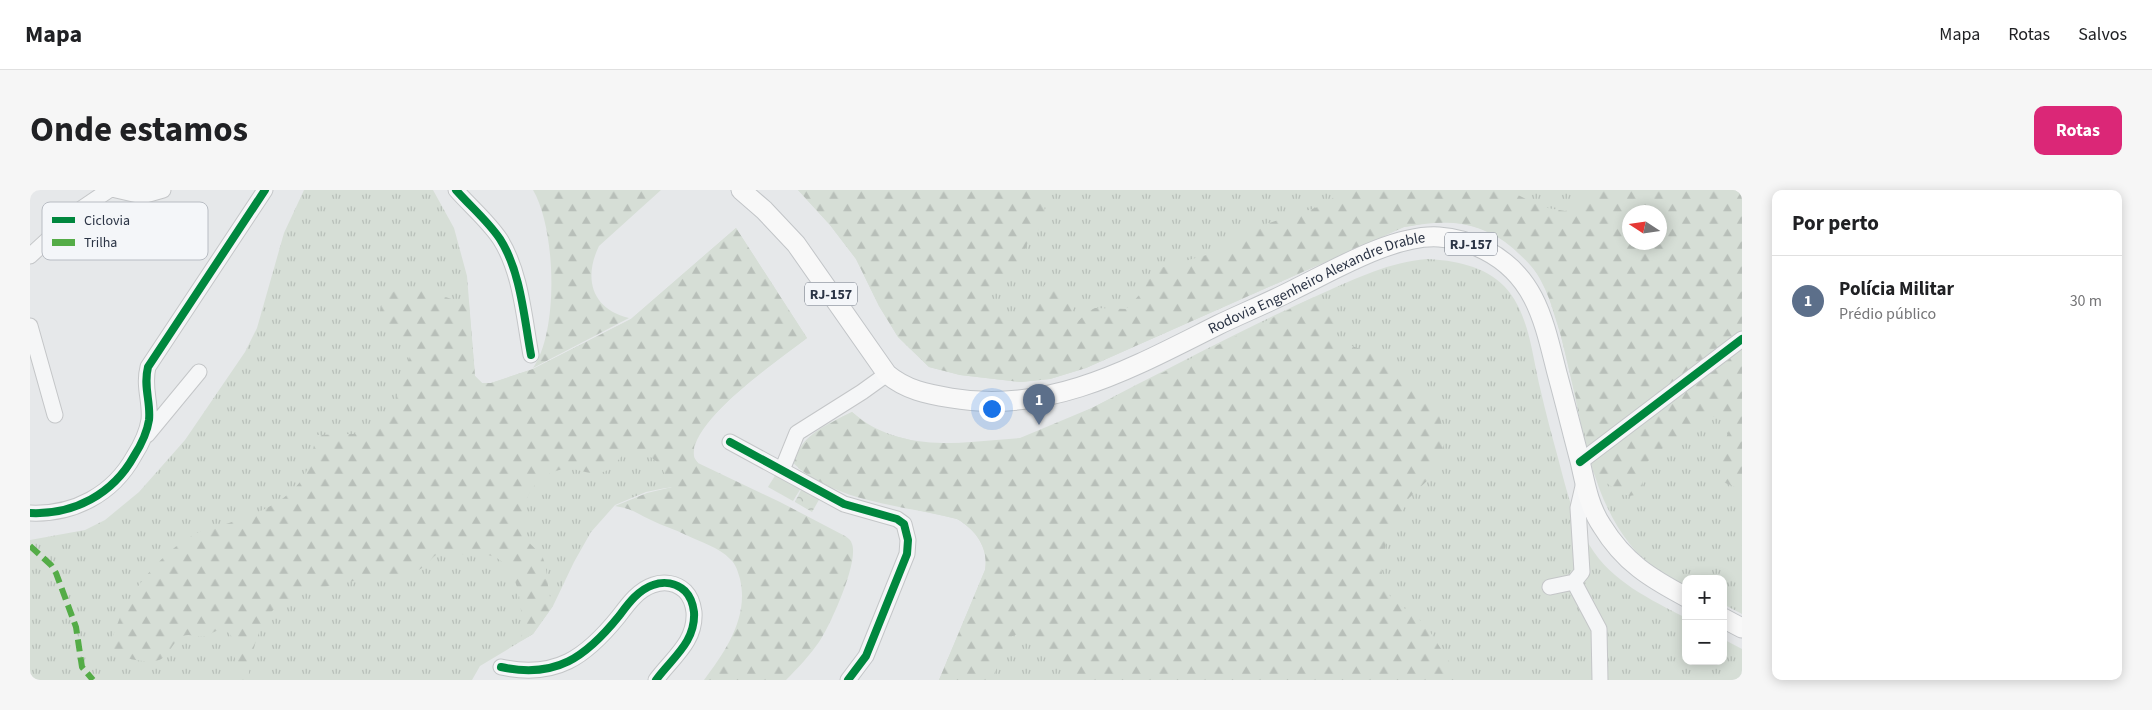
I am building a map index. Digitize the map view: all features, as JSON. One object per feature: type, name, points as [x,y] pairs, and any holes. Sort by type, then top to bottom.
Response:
[{"type":"main road","name":"RJ-157","points":[[741,190],[764,210],[796,244],[887,374]]},
{"type":"main road","name":"Rodovia Engenheiro Alexandre Drable","points":[[887,374],[906,387],[922,392],[971,401],[1004,402],[1070,391],[1154,358],[1335,269],[1386,247],[1421,237],[1440,237],[1477,246],[1494,255],[1522,278],[1531,291],[1539,309],[1548,336],[1584,482],[1600,524],[1620,552],[1649,577],[1682,595]]},
{"type":"main road","points":[[1727,620],[1742,628]]},
{"type":"street","points":[[91,195],[109,190]]},
{"type":"street","points":[[116,190],[142,196],[163,190]]},
{"type":"street","points":[[30,513],[64,510],[102,494],[129,466],[143,440],[149,421],[145,382],[148,367],[265,190]]},
{"type":"street","points":[[456,190],[492,229],[506,251],[521,302],[531,355]]},
{"type":"street","points":[[30,256],[42,244]]},
{"type":"street","points":[[30,326],[54,414]]},
{"type":"street","points":[[1580,462],[1742,339]]},
{"type":"street","points":[[143,440],[199,372]]},
{"type":"street","points":[[784,466],[791,443],[797,433],[887,374]]},
{"type":"street","points":[[730,442],[784,466],[844,504],[897,519],[904,524],[908,546],[904,561],[866,656],[848,680]]},
{"type":"street","points":[[1550,586],[1574,582],[1582,572],[1578,508],[1584,482]]},
{"type":"street","points":[[1574,582],[1599,629],[1600,680]]},
{"type":"street","points":[[501,667],[530,671],[544,670],[567,663],[597,641],[641,592],[655,584],[670,584],[680,587],[689,597],[693,606],[694,622],[689,639],[656,680]]},
{"type":"green space","points":[[304,190],[433,190],[454,228],[467,276],[475,376],[482,383],[491,383],[533,369],[631,319],[736,228],[807,338],[738,392],[705,427],[696,443],[694,458],[698,463],[680,485],[646,492],[615,505],[591,532],[553,606],[533,634],[480,666],[472,680],[30,680],[30,540],[85,530],[105,520],[139,492],[185,440],[245,352],[257,328],[284,233]]},
{"type":"green space","points":[[533,190],[661,190],[599,246],[594,258],[592,281],[594,291],[599,300],[606,308],[616,314],[629,318],[533,368],[541,351],[547,330],[551,280],[550,254],[546,229],[541,207]]},
{"type":"green space","points":[[798,190],[1742,190],[1742,614],[1727,606],[1727,575],[1682,575],[1682,584],[1655,568],[1641,557],[1613,519],[1591,464],[1563,344],[1547,292],[1531,265],[1508,243],[1495,235],[1480,229],[1450,222],[1434,222],[1404,227],[1086,368],[1050,379],[1021,382],[960,375],[929,367],[898,337],[879,306],[856,259],[830,225]]},
{"type":"green space","points":[[798,190],[1041,190],[1045,211],[1041,227],[1028,242],[1019,266],[1014,270],[997,276],[992,282],[989,290],[991,309],[996,314],[1019,321],[1029,301],[1044,285],[1065,293],[1071,302],[1076,323],[1095,308],[1126,309],[1143,291],[1153,270],[1224,250],[1245,232],[1327,204],[1340,190],[1508,190],[1542,207],[1565,211],[1583,205],[1593,190],[1742,190],[1742,490],[1723,482],[1720,466],[1722,450],[1734,419],[1720,415],[1707,418],[1659,451],[1644,465],[1642,494],[1629,496],[1619,492],[1594,474],[1561,335],[1545,289],[1536,272],[1521,256],[1505,242],[1479,228],[1450,223],[1420,224],[1404,227],[1086,368],[1050,379],[1021,382],[960,375],[929,367],[898,337],[879,306],[856,259],[830,225]]},
{"type":"green space","points":[[736,228],[807,338],[756,377],[714,415],[700,433],[694,450],[698,463],[780,502],[845,536],[852,543],[853,553],[848,579],[824,634],[808,657],[786,680],[704,680],[734,633],[741,607],[740,579],[732,561],[715,548],[630,510],[615,506],[647,493],[672,487],[665,488],[664,473],[659,464],[651,457],[636,452],[622,456],[612,467],[601,472],[589,473],[574,469],[563,469],[553,472],[538,483],[527,498],[524,516],[526,536],[543,558],[553,606],[533,634],[521,641],[518,590],[508,568],[499,560],[488,555],[475,556],[449,553],[436,555],[423,568],[411,573],[337,584],[287,600],[276,607],[264,622],[253,651],[248,680],[243,680],[235,658],[234,643],[231,636],[223,630],[205,636],[183,636],[176,641],[163,658],[154,661],[140,661],[125,657],[111,646],[122,614],[138,586],[158,562],[182,542],[208,528],[257,513],[285,497],[300,482],[306,472],[311,460],[316,435],[353,434],[372,427],[386,417],[404,380],[410,356],[407,344],[383,320],[380,312],[381,305],[394,291],[419,288],[469,305],[475,376],[482,383],[491,383],[533,369],[631,319]]},
{"type":"green space","points":[[1427,259],[1468,265],[1488,273],[1504,286],[1513,297],[1525,322],[1564,481],[1584,536],[1599,559],[1621,580],[1682,616],[1682,665],[1727,665],[1727,641],[1742,649],[1742,680],[939,680],[985,570],[985,554],[980,540],[964,523],[957,519],[855,495],[816,479],[798,468],[798,452],[804,442],[823,427],[852,412],[866,423],[881,431],[912,440],[963,443],[1000,442],[1021,438],[1078,415],[1252,326],[1336,287],[1387,267]]},
{"type":"green space","points":[[1314,297],[1330,308],[1335,333],[1345,344],[1374,353],[1391,363],[1437,403],[1444,436],[1443,449],[1431,477],[1409,498],[1398,517],[1387,539],[1381,566],[1383,582],[1391,598],[1425,624],[1461,680],[1077,680],[1075,674],[1041,652],[1023,633],[1010,638],[1005,644],[993,680],[939,680],[985,570],[985,554],[980,540],[964,523],[957,519],[870,501],[849,494],[809,476],[792,462],[810,438],[834,421],[852,412],[869,426],[887,434],[922,443],[959,443],[1020,438],[1094,407]]},
{"type":"green space","points":[[776,474],[801,488],[793,501],[768,487]]},
{"type":"green space","points":[[802,488],[820,498],[812,512],[795,502]]},
{"type":"marked path","points":[[30,546],[51,565],[56,573],[76,627],[82,667],[93,680]]},
{"type":"cycle path","points":[[30,513],[62,510],[91,500],[115,481],[125,469],[137,452],[148,425],[149,413],[146,381],[148,367],[265,190]]},
{"type":"cycle path","points":[[456,190],[490,226],[507,252],[521,296],[531,355]]},
{"type":"cycle path","points":[[1580,462],[1742,339]]},
{"type":"cycle path","points":[[730,442],[844,504],[897,519],[904,524],[908,540],[907,554],[866,656],[848,680]]},
{"type":"cycle path","points":[[501,667],[538,670],[554,667],[568,661],[594,643],[643,590],[661,583],[678,586],[685,591],[694,609],[694,623],[682,649],[656,680]]},
{"type":"place","name":"Polícia Militar","points":[[1039,425]]}]
